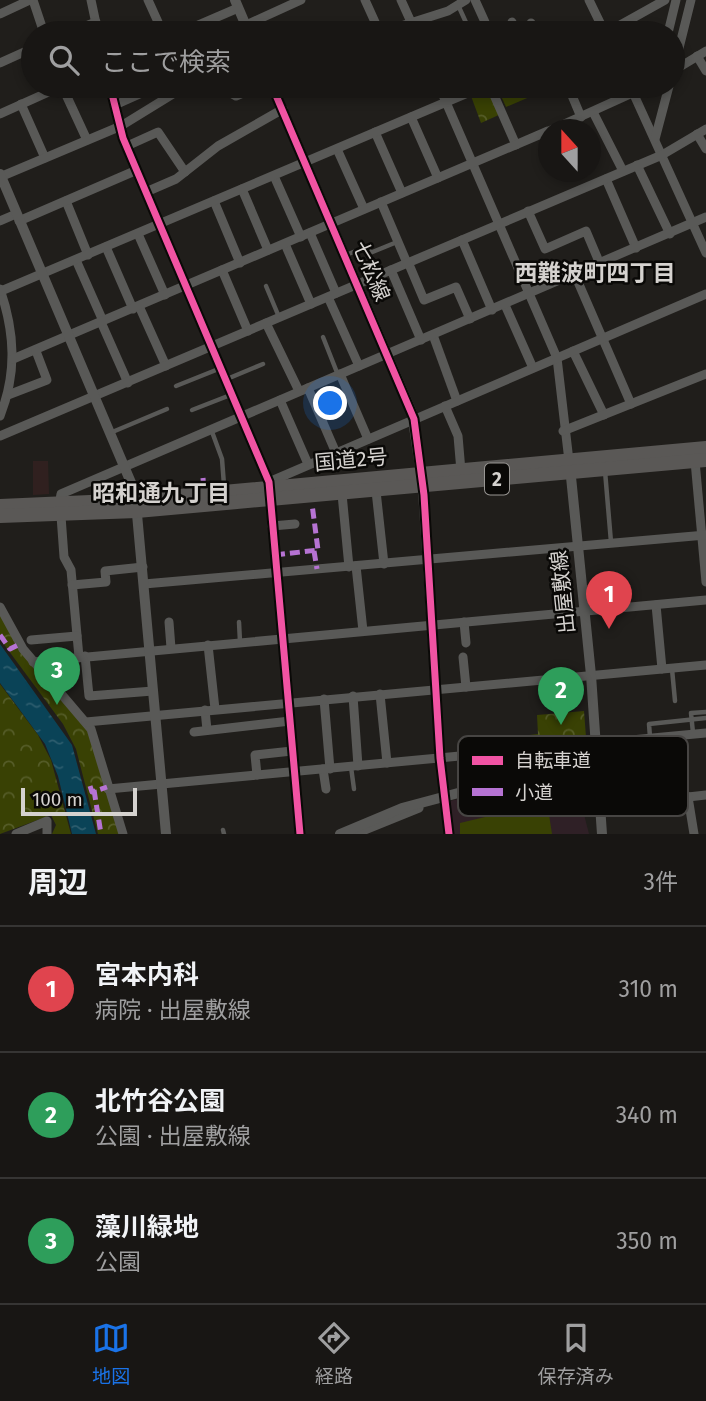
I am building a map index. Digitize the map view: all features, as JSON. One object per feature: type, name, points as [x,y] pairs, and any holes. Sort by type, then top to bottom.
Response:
[{"type":"highway","name":"国道2号","points":[[0,516],[136,505],[269,490],[422,480],[570,466],[706,449]]},
{"type":"highway","name":"国道2号","points":[[269,490],[342,494],[376,491],[461,471],[570,466],[604,468],[701,460]]},
{"type":"highway","name":"国道2号","points":[[0,506],[60,510]]},
{"type":"street","points":[[0,14],[32,0],[40,21]]},
{"type":"street","points":[[90,0],[96,21]]},
{"type":"street","points":[[148,0],[158,21]]},
{"type":"street","points":[[260,21],[286,3],[301,0]]},
{"type":"street","points":[[365,0],[374,21]]},
{"type":"street","points":[[401,0],[410,21]]},
{"type":"street","points":[[475,0],[485,21]]},
{"type":"street","points":[[589,0],[599,21]]},
{"type":"street","points":[[627,21],[665,0]]},
{"type":"street","points":[[671,21],[676,0]]},
{"type":"street","points":[[685,24],[691,0]]},
{"type":"street","points":[[429,21],[463,2]]},
{"type":"street","points":[[204,21],[237,4],[244,21]]},
{"type":"street","points":[[0,63],[21,53]]},
{"type":"street","points":[[685,64],[702,53],[706,71]]},
{"type":"street","points":[[0,114],[35,98]]},
{"type":"street","points":[[68,98],[87,140]]},
{"type":"street","points":[[113,98],[127,146],[233,394],[269,490],[300,834]]},
{"type":"street","points":[[115,105],[131,98]]},
{"type":"street","points":[[166,98],[121,126],[0,176],[124,467],[136,505],[166,834]]},
{"type":"street","name":"七松線","points":[[278,98],[414,419],[422,480]]},
{"type":"street","points":[[445,98],[557,358],[563,431],[570,466]]},
{"type":"street","points":[[0,416],[8,396],[13,359],[10,321],[0,290],[456,98]]},
{"type":"street","points":[[495,98],[516,145]]},
{"type":"street","points":[[573,98],[581,117]]},
{"type":"street","points":[[578,119],[618,98]]},
{"type":"street","points":[[636,98],[706,253]]},
{"type":"street","points":[[655,139],[666,98]]},
{"type":"street","points":[[21,104],[45,158]]},
{"type":"street","points":[[146,192],[177,179],[218,146],[283,109]]},
{"type":"street","points":[[593,112],[623,172]]},
{"type":"street","points":[[411,117],[438,178]]},
{"type":"street","points":[[127,146],[158,132],[185,172]]},
{"type":"street","points":[[376,132],[402,193]]},
{"type":"street","points":[[0,436],[623,172],[662,155],[702,132],[706,149]]},
{"type":"street","points":[[13,359],[538,135]]},
{"type":"street","points":[[337,149],[364,209]]},
{"type":"street","points":[[638,165],[670,234]]},
{"type":"street","points":[[0,221],[18,218],[66,201],[137,170]]},
{"type":"street","points":[[274,176],[332,295],[359,366]]},
{"type":"street","points":[[606,179],[636,248]]},
{"type":"street","points":[[242,189],[268,250]]},
{"type":"street","points":[[66,201],[88,255]]},
{"type":"street","points":[[214,201],[240,263]]},
{"type":"street","points":[[381,202],[424,300],[456,287],[470,319]]},
{"type":"street","points":[[528,211],[545,249],[586,231],[600,264]]},
{"type":"street","points":[[153,691],[89,696],[77,636],[71,570],[64,557],[61,494],[706,217]]},
{"type":"street","points":[[138,234],[165,295]]},
{"type":"street","points":[[462,240],[492,310]]},
{"type":"street","points":[[285,244],[311,304]]},
{"type":"street","points":[[106,247],[166,366]]},
{"type":"street","points":[[76,260],[128,383]]},
{"type":"street","points":[[391,270],[421,340]]},
{"type":"street","points":[[222,271],[248,331]]},
{"type":"street","points":[[575,275],[631,404]]},
{"type":"street","points":[[269,490],[308,464],[706,294]]},
{"type":"street","points":[[505,305],[533,368]]},
{"type":"street","points":[[266,323],[336,453]]},
{"type":"street","points":[[433,335],[457,401]]},
{"type":"street","points":[[8,396],[47,380],[36,351]]},
{"type":"street","points":[[573,351],[604,415]]},
{"type":"street","points":[[339,374],[368,439]]},
{"type":"street","points":[[563,431],[706,374]]},
{"type":"street","points":[[280,400],[308,464]]},
{"type":"street","points":[[445,406],[458,436],[461,471]]},
{"type":"street","points":[[701,460],[706,582]]},
{"type":"street","name":"出屋敷線","points":[[570,466],[595,736]]},
{"type":"street","points":[[422,480],[440,758],[449,834]]},
{"type":"street","points":[[376,491],[384,564]]},
{"type":"street","points":[[342,494],[363,631]]},
{"type":"street","points":[[272,526],[295,524]]},
{"type":"street","points":[[144,584],[704,535]]},
{"type":"street","points":[[72,585],[106,582],[105,571],[143,567]]},
{"type":"street","points":[[33,662],[706,600]]},
{"type":"street","points":[[656,605],[667,669]]},
{"type":"street","points":[[0,607],[33,662],[86,722],[98,745],[108,789],[123,834]]},
{"type":"street","points":[[169,622],[171,648]]},
{"type":"street","points":[[464,622],[466,643]]},
{"type":"street","points":[[31,640],[77,636]]},
{"type":"street","points":[[206,730],[210,709],[208,645]]},
{"type":"street","points":[[463,657],[466,687]]},
{"type":"street","points":[[86,722],[288,701],[706,665]]},
{"type":"street","points":[[380,694],[387,763]]},
{"type":"street","points":[[353,696],[355,766]]},
{"type":"street","points":[[324,699],[326,789]]},
{"type":"street","points":[[194,732],[289,721]]},
{"type":"street","points":[[672,736],[706,733]]},
{"type":"street","points":[[257,775],[255,755],[292,751]]},
{"type":"street","points":[[108,789],[458,756]]},
{"type":"street","points":[[340,834],[402,808],[458,794]]},
{"type":"street","points":[[694,834],[688,797],[706,795]]},
{"type":"street","points":[[355,834],[444,798]]},
{"type":"street","name":"出屋敷線","points":[[601,816],[602,834]]},
{"type":"street","points":[[16,834],[47,821],[47,834]]},
{"type":"lane","points":[[463,2],[467,21]]},
{"type":"lane","points":[[346,255],[368,246],[370,253],[398,242]]},
{"type":"lane","points":[[266,286],[279,317]]},
{"type":"lane","points":[[323,337],[339,374]]},
{"type":"lane","points":[[226,379],[263,364]]},
{"type":"lane","points":[[176,386],[221,368]]},
{"type":"lane","points":[[192,410],[233,394]]},
{"type":"lane","points":[[109,433],[167,408]]},
{"type":"lane","points":[[211,429],[222,459],[224,485]]},
{"type":"lane","points":[[604,468],[611,543]]},
{"type":"lane","points":[[239,622],[240,642]]},
{"type":"lane","points":[[667,669],[675,701]]},
{"type":"lane","points":[[693,734],[691,713],[706,712]]},
{"type":"lane","points":[[650,736],[649,724],[706,719]]},
{"type":"lane","points":[[354,789],[355,766]]},
{"type":"shaded area","points":[[33,461],[48,461],[49,494],[33,495]]},
{"type":"shaded area","points":[[458,799],[458,816],[584,816],[589,834],[453,834],[450,801]]},
{"type":"green space","points":[[472,98],[493,98],[501,114],[481,123]]},
{"type":"green space","points":[[502,98],[527,98],[506,107]]},
{"type":"green space","points":[[0,612],[89,732],[120,834],[98,834],[76,749],[63,724],[0,639]]},
{"type":"green space","points":[[0,684],[38,735],[51,760],[71,834],[52,834],[56,825],[51,815],[0,834]]},
{"type":"green space","points":[[584,711],[586,736],[521,736],[538,734],[537,715]]},
{"type":"green space","points":[[489,816],[549,816],[552,834],[460,834],[460,823]]},
{"type":"water","points":[[0,644],[72,745],[96,834],[72,834],[58,776],[45,744],[0,683]]},
{"type":"marked path","points":[[203,478],[204,493]]},
{"type":"marked path","points":[[275,555],[318,550],[312,504]]},
{"type":"marked path","points":[[314,551],[317,569]]},
{"type":"marked path","points":[[0,635],[10,649],[20,644]]},
{"type":"marked path","points":[[90,786],[92,792],[107,787]]},
{"type":"marked path","points":[[94,790],[101,834]]},
{"type":"cycle path","points":[[113,98],[123,138],[269,482],[300,834]]},
{"type":"cycle path","points":[[277,98],[414,419],[424,495],[440,758],[449,834]]},
{"type":"place","name":"宮本内科","points":[[609,629]]},
{"type":"place","name":"藻川緑地","points":[[57,705]]},
{"type":"place","name":"北竹谷公園","points":[[561,725]]},
{"type":"district","name":"西難波町四丁目","points":[[595,273]]},
{"type":"district","name":"昭和通九丁目","points":[[161,493]]}]
